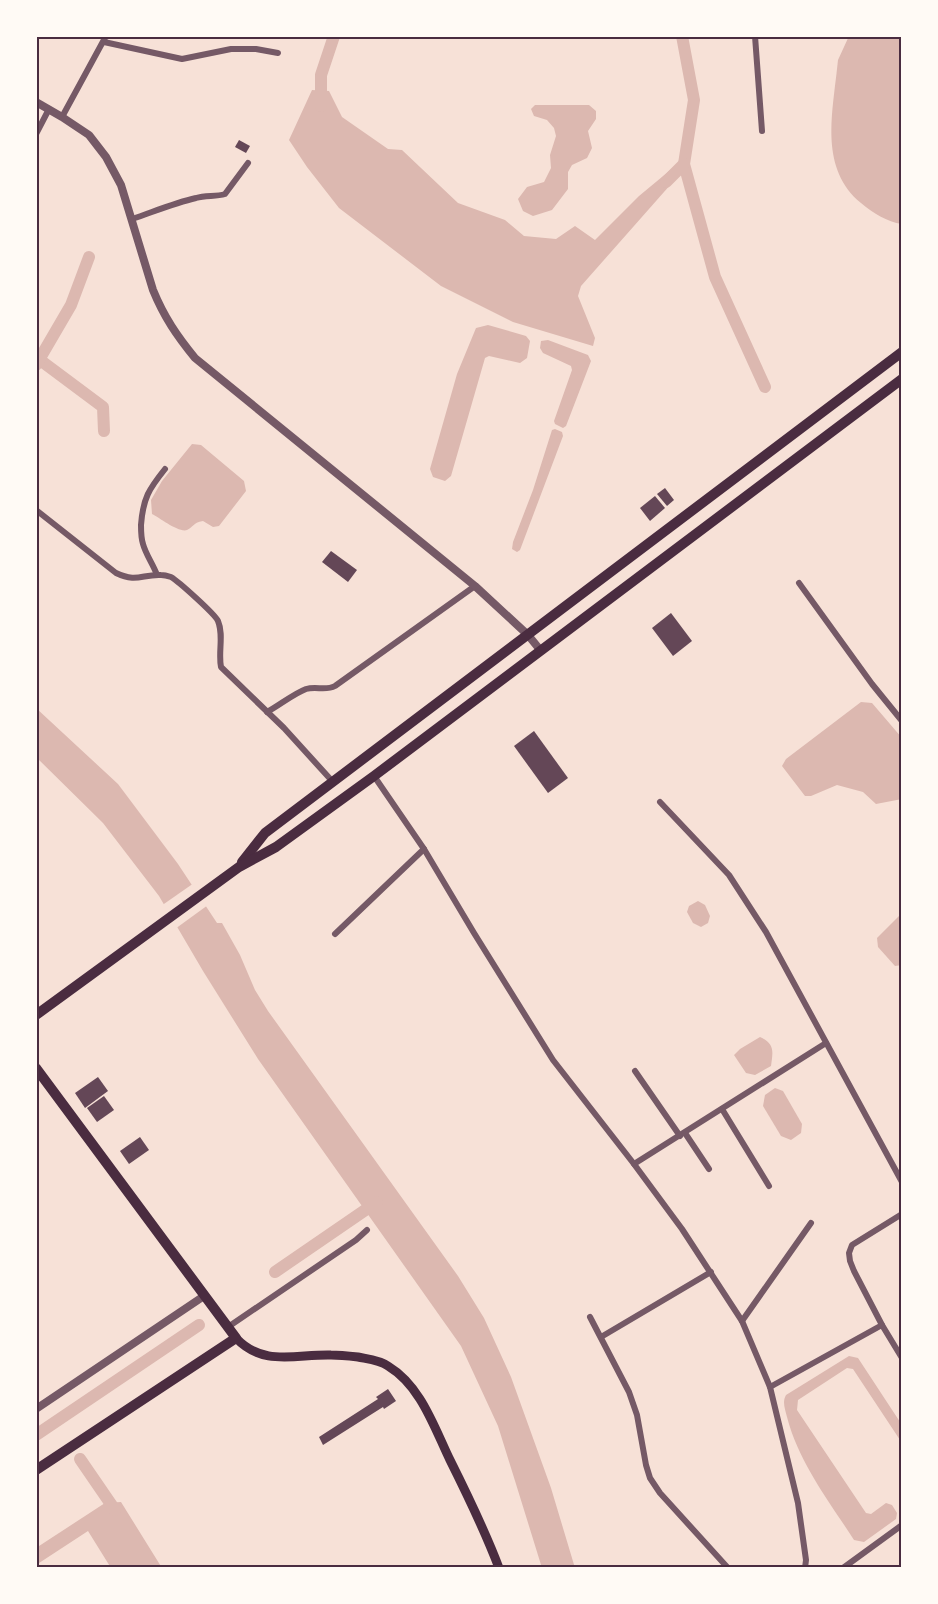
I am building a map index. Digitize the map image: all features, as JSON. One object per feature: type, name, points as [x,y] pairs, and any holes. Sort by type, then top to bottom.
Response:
[{"type":"main road","points":[[238,867],[266,834],[333,782],[902,352]]},
{"type":"main road","points":[[36,1015],[238,867],[276,847],[374,777],[902,379]]},
{"type":"main road","points":[[36,1068],[204,1296],[244,1346],[255,1353],[278,1357],[332,1354],[369,1359],[388,1365],[408,1382],[422,1402],[484,1529],[500,1568]]},
{"type":"main road","points":[[36,1470],[236,1338]]},
{"type":"street","points":[[755,36],[762,131]]},
{"type":"street","points":[[62,117],[105,39],[182,59],[231,49],[256,49],[278,53]]},
{"type":"street","points":[[36,102],[89,135],[106,157],[121,185],[159,304],[178,338],[195,358],[476,586],[528,635],[541,651]]},
{"type":"street","points":[[36,134],[49,109]]},
{"type":"street","points":[[132,219],[201,196],[221,196],[225,194],[248,163]]},
{"type":"street","points":[[157,575],[142,543],[142,507],[165,469]]},
{"type":"street","points":[[36,510],[116,573],[134,579],[157,575],[171,577],[212,612],[220,629],[221,667],[333,782]]},
{"type":"street","points":[[799,583],[872,684],[902,721]]},
{"type":"street","points":[[267,712],[304,690],[330,689],[335,686],[476,586]]},
{"type":"street","points":[[374,777],[424,849],[553,1060],[682,1228],[742,1321],[770,1387],[798,1503],[806,1560],[805,1568]]},
{"type":"street","points":[[660,802],[729,874],[766,932],[902,1182]]},
{"type":"street","points":[[335,934],[424,849]]},
{"type":"street","points":[[634,1164],[826,1043]]},
{"type":"street","points":[[635,1071],[709,1169]]},
{"type":"street","points":[[722,1109],[769,1186]]},
{"type":"street","points":[[902,1214],[852,1245],[849,1253],[854,1271],[902,1358]]},
{"type":"street","points":[[742,1321],[811,1223]]},
{"type":"street","points":[[228,1327],[368,1230]]},
{"type":"street","points":[[601,1337],[711,1272]]},
{"type":"street","points":[[36,1409],[204,1296]]},
{"type":"street","points":[[590,1317],[629,1392],[637,1416],[650,1478],[660,1493],[728,1568]]},
{"type":"street","points":[[770,1387],[882,1325]]},
{"type":"street","points":[[843,1568],[902,1525]]},
{"type":"shaded area","points":[[849,36],[902,36],[902,224],[880,216],[861,203],[848,189],[839,174],[834,158],[832,123],[838,60]]},
{"type":"shaded area","points":[[312,90],[329,91],[342,117],[388,149],[402,150],[458,203],[505,220],[524,236],[556,239],[575,226],[595,240],[639,196],[674,167],[679,175],[581,286],[578,296],[595,338],[593,346],[513,322],[441,286],[339,208],[289,140]]},
{"type":"shaded area","points":[[535,105],[589,105],[596,111],[596,119],[588,131],[592,148],[587,158],[572,165],[568,172],[568,189],[552,210],[533,216],[523,211],[518,199],[527,187],[544,182],[551,168],[550,155],[556,136],[554,128],[547,120],[534,116],[531,109]]},
{"type":"shaded area","points":[[488,325],[526,336],[530,341],[527,358],[520,363],[489,356],[485,358],[451,476],[445,481],[433,477],[430,469],[457,374],[476,328]]},
{"type":"shaded area","points":[[548,340],[588,355],[591,361],[566,426],[563,428],[554,421],[572,370],[571,366],[543,353],[540,348],[541,341]]},
{"type":"shaded area","points":[[552,430],[562,432],[563,436],[520,550],[517,552],[512,549],[513,542]]},
{"type":"shaded area","points":[[192,444],[201,445],[244,481],[246,491],[219,526],[213,527],[203,521],[184,530],[152,514],[151,500],[162,481]]},
{"type":"shaded area","points":[[861,702],[872,703],[902,738],[902,799],[876,804],[863,792],[837,785],[811,796],[805,796],[782,766],[786,759]]},
{"type":"shaded area","points":[[36,708],[118,784],[178,864],[217,923],[222,923],[268,1011],[458,1276],[484,1318],[511,1377],[551,1488],[575,1568],[542,1568],[498,1426],[461,1346],[258,1059],[159,896],[103,823],[36,757]]},
{"type":"shaded area","points":[[698,901],[705,905],[710,916],[708,923],[701,927],[693,923],[687,912],[689,906]]},
{"type":"shaded area","points":[[902,913],[902,965],[895,966],[878,947],[877,938]]},
{"type":"shaded area","points":[[760,1037],[771,1045],[771,1066],[755,1075],[746,1073],[734,1055]]},
{"type":"shaded area","points":[[775,1088],[783,1091],[802,1124],[801,1133],[791,1140],[781,1136],[763,1106],[765,1095]]},
{"type":"shaded area","points":[[849,1356],[858,1358],[902,1425],[902,1443],[853,1369],[847,1368],[798,1400],[797,1410],[866,1513],[871,1514],[886,1503],[892,1505],[897,1513],[896,1519],[864,1542],[854,1540],[807,1466],[792,1434],[784,1403],[786,1395]]},
{"type":"shaded area","points":[[121,1502],[162,1568],[111,1568],[88,1531],[36,1565],[36,1548],[105,1503]]},
{"type":"pier","points":[[194,883],[208,905],[175,929],[161,906]]},
{"type":"building","points":[[239,140],[250,146],[246,153],[235,147]]},
{"type":"building","points":[[665,488],[674,500],[667,506],[657,494]]},
{"type":"building","points":[[655,496],[665,508],[650,521],[640,508]]},
{"type":"building","points":[[331,551],[357,570],[348,582],[322,562]]},
{"type":"building","points":[[671,613],[692,641],[673,656],[652,628]]},
{"type":"building","points":[[534,731],[568,778],[548,793],[514,746]]},
{"type":"building","points":[[98,1077],[108,1091],[85,1108],[75,1093]]},
{"type":"building","points":[[104,1096],[114,1110],[97,1122],[87,1108]]},
{"type":"building","points":[[140,1137],[149,1150],[129,1164],[120,1151]]},
{"type":"building","points":[[388,1389],[396,1401],[323,1445],[319,1437],[378,1399],[376,1397]]},
{"type":"waterway","points":[[321,106],[321,75],[334,36]]},
{"type":"waterway","points":[[682,36],[694,100],[684,164],[715,277],[765,387]]},
{"type":"waterway","points":[[666,182],[684,164]]},
{"type":"waterway","points":[[36,365],[71,305],[89,257]]},
{"type":"waterway","points":[[36,357],[103,407],[104,431]]},
{"type":"waterway","points":[[275,1272],[377,1202]]},
{"type":"waterway","points":[[36,1435],[199,1325]]},
{"type":"waterway","points":[[80,1459],[115,1510]]}]
